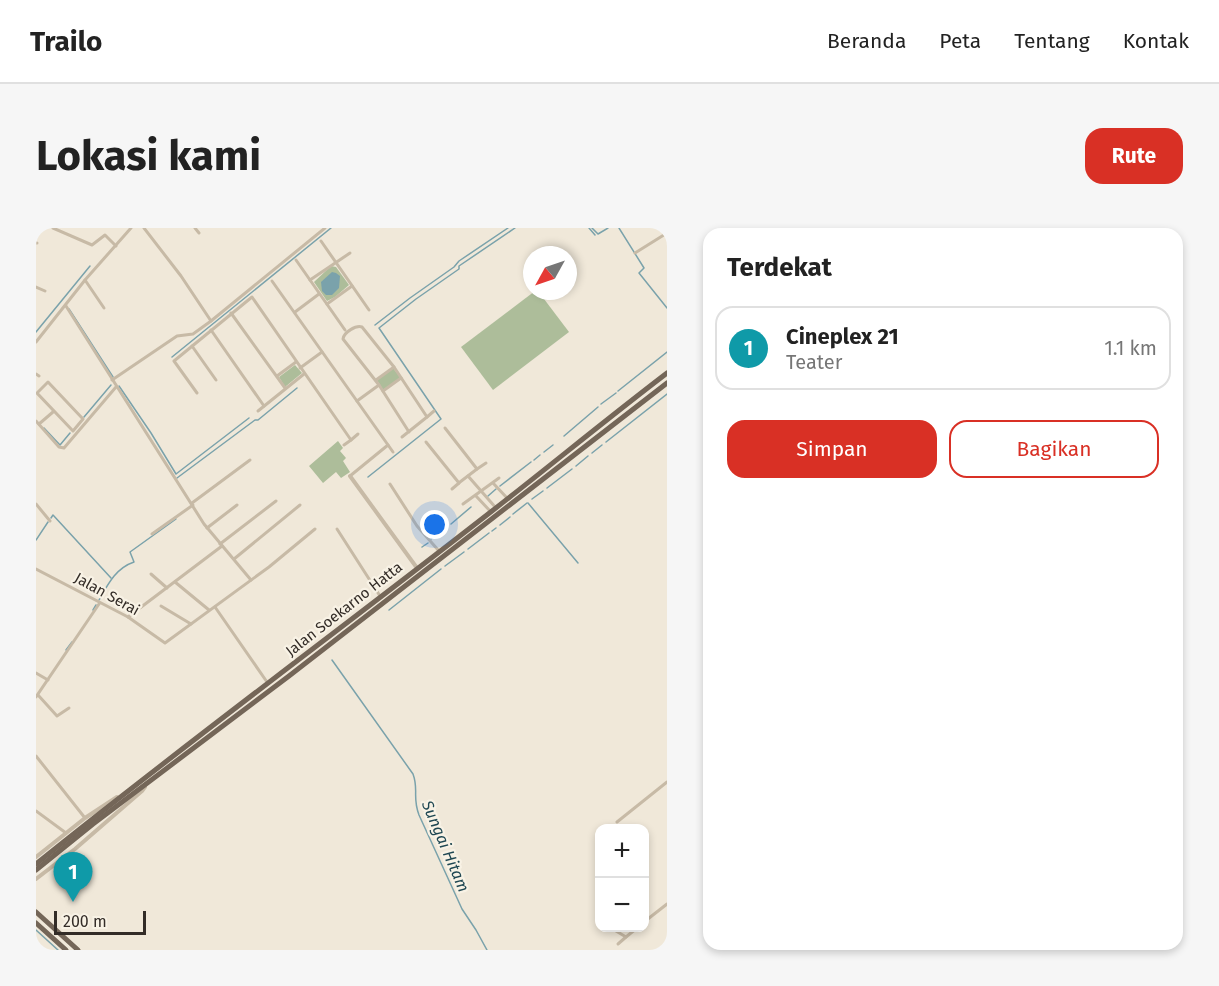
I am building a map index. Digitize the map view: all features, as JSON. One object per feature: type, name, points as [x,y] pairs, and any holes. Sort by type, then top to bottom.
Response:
[{"type":"main road","name":"Jalan Soekarno Hatta","points":[[36,864],[268,683],[339,632],[380,596],[667,374]]},
{"type":"main road","name":"Jalan Soekarno Hatta","points":[[36,870],[89,821],[146,783],[339,632],[667,382]]},
{"type":"main road","points":[[36,912],[78,950]]},
{"type":"main road","points":[[36,923],[66,950]]},
{"type":"street","points":[[54,228],[92,245],[105,235],[116,246]]},
{"type":"street","points":[[36,342],[85,280],[131,228]]},
{"type":"street","points":[[144,228],[181,276],[211,321]]},
{"type":"street","points":[[195,228],[199,233]]},
{"type":"street","points":[[112,380],[177,336],[193,334],[325,228]]},
{"type":"street","points":[[635,253],[667,233]]},
{"type":"street","points":[[321,241],[369,310]]},
{"type":"street","points":[[310,280],[350,253]]},
{"type":"street","points":[[296,260],[345,330]]},
{"type":"street","points":[[85,280],[104,308]]},
{"type":"street","points":[[272,281],[393,452]]},
{"type":"street","points":[[327,304],[352,286]]},
{"type":"street","points":[[36,287],[45,291]]},
{"type":"street","points":[[295,312],[319,294]]},
{"type":"street","points":[[197,393],[174,361],[249,298],[253,298],[351,440]]},
{"type":"street","points":[[66,306],[207,528],[251,580]]},
{"type":"street","points":[[231,313],[285,388]]},
{"type":"street","points":[[409,432],[376,380],[343,339],[345,334],[357,327],[362,327],[394,367],[427,417]]},
{"type":"street","points":[[211,330],[264,406]]},
{"type":"street","points":[[192,346],[216,380]]},
{"type":"street","points":[[300,368],[322,352]]},
{"type":"street","points":[[277,376],[296,362]]},
{"type":"street","points":[[376,380],[394,367]]},
{"type":"street","points":[[258,411],[304,374]]},
{"type":"street","points":[[383,391],[401,378]]},
{"type":"street","points":[[48,382],[83,421],[71,431],[53,412],[36,392],[48,382]]},
{"type":"street","points":[[357,401],[379,385]]},
{"type":"street","points":[[53,412],[38,422],[59,447],[64,448],[116,387]]},
{"type":"street","points":[[402,438],[434,411]]},
{"type":"street","points":[[444,428],[477,469]]},
{"type":"street","points":[[344,445],[358,434]]},
{"type":"street","points":[[426,442],[459,483]]},
{"type":"street","points":[[388,445],[350,476],[417,568]]},
{"type":"street","points":[[152,534],[250,460]]},
{"type":"street","points":[[452,489],[486,463]]},
{"type":"street","points":[[468,476],[482,490],[493,510]]},
{"type":"street","points":[[463,504],[499,478]]},
{"type":"street","points":[[493,483],[508,499]]},
{"type":"street","points":[[390,484],[417,526],[439,551]]},
{"type":"street","points":[[476,495],[493,510]]},
{"type":"street","points":[[128,617],[276,501]]},
{"type":"street","points":[[36,504],[50,521]]},
{"type":"street","points":[[207,528],[237,505]]},
{"type":"street","points":[[234,559],[300,505]]},
{"type":"street","points":[[161,606],[190,624],[251,580],[315,529]]},
{"type":"street","points":[[337,529],[380,596]]},
{"type":"street","name":"Jalan Serai","points":[[36,569],[128,617],[165,643],[190,624]]},
{"type":"street","points":[[151,574],[167,588]]},
{"type":"street","points":[[175,582],[209,610]]},
{"type":"street","points":[[69,708],[57,716],[36,695],[99,603]]},
{"type":"street","points":[[215,607],[268,683]]},
{"type":"street","points":[[36,673],[48,680]]},
{"type":"street","points":[[36,756],[89,821],[36,857]]},
{"type":"street","points":[[617,822],[667,782]]},
{"type":"street","name":"Jalan Soekarno Hatta","points":[[36,879],[75,849],[142,791],[146,783]]},
{"type":"street","points":[[36,811],[67,834]]},
{"type":"street","points":[[649,919],[667,904]]},
{"type":"street","points":[[618,932],[626,937]]},
{"type":"street","points":[[618,944],[632,932]]},
{"type":"green space","points":[[331,266],[336,267],[349,285],[327,301],[314,282]]},
{"type":"green space","points":[[523,300],[545,300],[569,332],[493,390],[461,347]]},
{"type":"green space","points":[[295,365],[302,373],[285,387],[279,377]]},
{"type":"green space","points":[[393,368],[401,378],[383,390],[377,380]]},
{"type":"green space","points":[[338,441],[343,448],[340,451],[346,458],[343,461],[350,472],[341,478],[336,472],[323,483],[309,466]]},
{"type":"water","points":[[332,272],[340,276],[339,288],[332,295],[326,295],[322,291],[321,282]]},
{"type":"waterway","points":[[172,357],[331,228]]},
{"type":"waterway","points":[[375,325],[459,261],[508,228]]},
{"type":"waterway","points":[[368,477],[441,419],[379,328],[459,269],[459,266],[515,228]]},
{"type":"waterway","points":[[589,228],[595,235]]},
{"type":"waterway","points":[[592,228],[598,234],[608,228]]},
{"type":"waterway","points":[[619,228],[644,268],[639,273],[667,308]]},
{"type":"waterway","points":[[36,332],[90,266]]},
{"type":"waterway","points":[[69,309],[113,377]]},
{"type":"waterway","points":[[618,391],[667,352]]},
{"type":"waterway","points":[[84,417],[111,385]]},
{"type":"waterway","points":[[119,386],[176,474],[249,418]]},
{"type":"waterway","points":[[177,478],[258,420],[297,388]]},
{"type":"waterway","points":[[601,404],[616,393]]},
{"type":"waterway","points":[[606,442],[667,394]]},
{"type":"waterway","points":[[564,436],[598,407]]},
{"type":"waterway","points":[[44,428],[60,445],[70,433]]},
{"type":"waterway","points":[[544,452],[553,445]]},
{"type":"waterway","points":[[592,453],[602,445]]},
{"type":"waterway","points":[[534,460],[540,455]]},
{"type":"waterway","points":[[576,466],[588,456]]},
{"type":"waterway","points":[[500,486],[531,462]]},
{"type":"waterway","points":[[547,488],[572,469]]},
{"type":"waterway","points":[[488,496],[496,489]]},
{"type":"waterway","points":[[532,499],[543,491]]},
{"type":"waterway","points":[[513,514],[527,503]]},
{"type":"waterway","points":[[528,503],[578,563]]},
{"type":"waterway","points":[[451,524],[471,507]]},
{"type":"waterway","points":[[51,518],[53,515],[111,578]]},
{"type":"waterway","points":[[500,525],[510,517]]},
{"type":"waterway","points":[[99,600],[117,572],[134,562],[130,552],[176,519]]},
{"type":"waterway","points":[[36,540],[48,522]]},
{"type":"waterway","points":[[431,539],[447,527]]},
{"type":"waterway","points":[[492,531],[496,528]]},
{"type":"waterway","points":[[468,549],[489,533]]},
{"type":"waterway","points":[[422,547],[428,543]]},
{"type":"waterway","points":[[445,566],[464,552]]},
{"type":"waterway","points":[[389,610],[441,569]]},
{"type":"waterway","points":[[93,610],[96,605]]},
{"type":"waterway","points":[[66,650],[72,642]]},
{"type":"waterway","name":"Sungai Hitam","points":[[332,660],[413,774],[419,815],[462,909],[487,950]]},
{"type":"waterway","points":[[36,930],[58,950]]},
{"type":"place","name":"Cineplex 21","points":[[73,902]]}]
